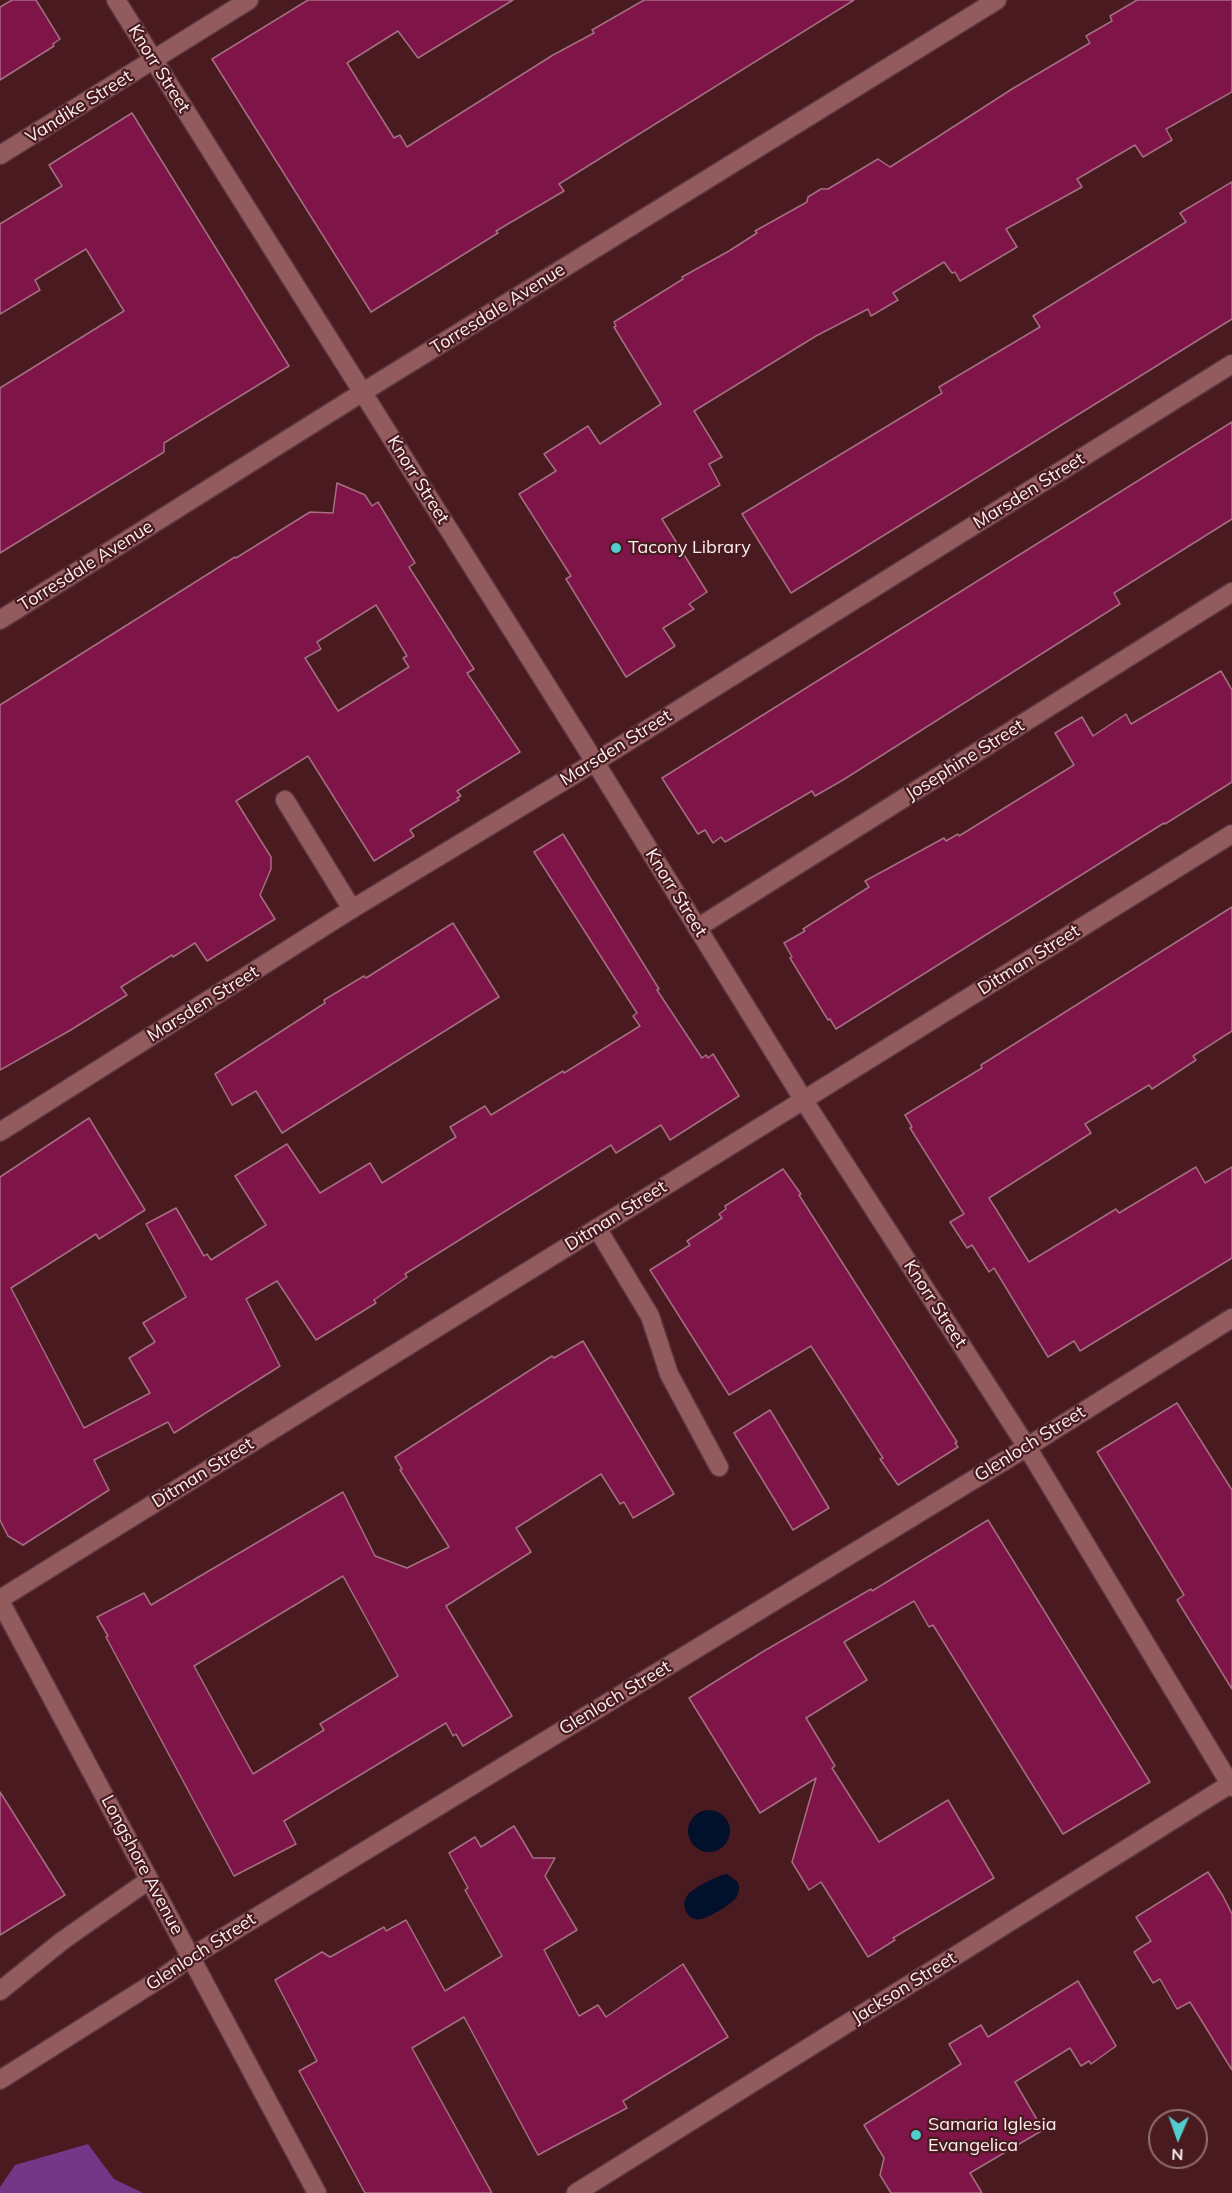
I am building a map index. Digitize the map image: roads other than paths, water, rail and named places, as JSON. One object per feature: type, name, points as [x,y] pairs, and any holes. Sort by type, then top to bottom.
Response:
[{"type":"street","name":"Knorr Street","points":[[116,0],[595,762],[803,1099],[1027,1447],[1231,1785]]},
{"type":"street","name":"Vandike Street","points":[[0,155],[249,0]]},
{"type":"street","name":"Torresdale Avenue","points":[[0,620],[363,392],[997,0]]},
{"type":"street","name":"Marsden Street","points":[[0,1132],[352,909],[595,762],[1232,364]]},
{"type":"street","name":"Josephine Street","points":[[697,928],[1232,592]]},
{"type":"street","points":[[285,800],[352,909]]},
{"type":"street","name":"Ditman Street","points":[[0,1600],[1232,834]]},
{"type":"street","points":[[597,1228],[650,1316],[669,1374],[719,1467]]},
{"type":"street","name":"Glenloch Street","points":[[0,2080],[191,1957],[1027,1447],[1232,1318]]},
{"type":"street","name":"Longshore Avenue","points":[[0,1600],[317,2193]]},
{"type":"street","name":"Jackson Street","points":[[576,2193],[1231,1785]]},
{"type":"street","points":[[0,1991],[62,1941],[149,1880]]},
{"type":"water","points":[[709,1810],[724,1816],[730,1831],[724,1846],[709,1852],[694,1846],[688,1831],[694,1816]]},
{"type":"water","points":[[727,1874],[738,1882],[738,1895],[717,1912],[705,1918],[693,1919],[684,1904],[689,1893]]},
{"type":"place","name":"Tacony Library","points":[[616,548]]},
{"type":"place","name":"Samaria Iglesia Evangelica","points":[[916,2135]]}]
